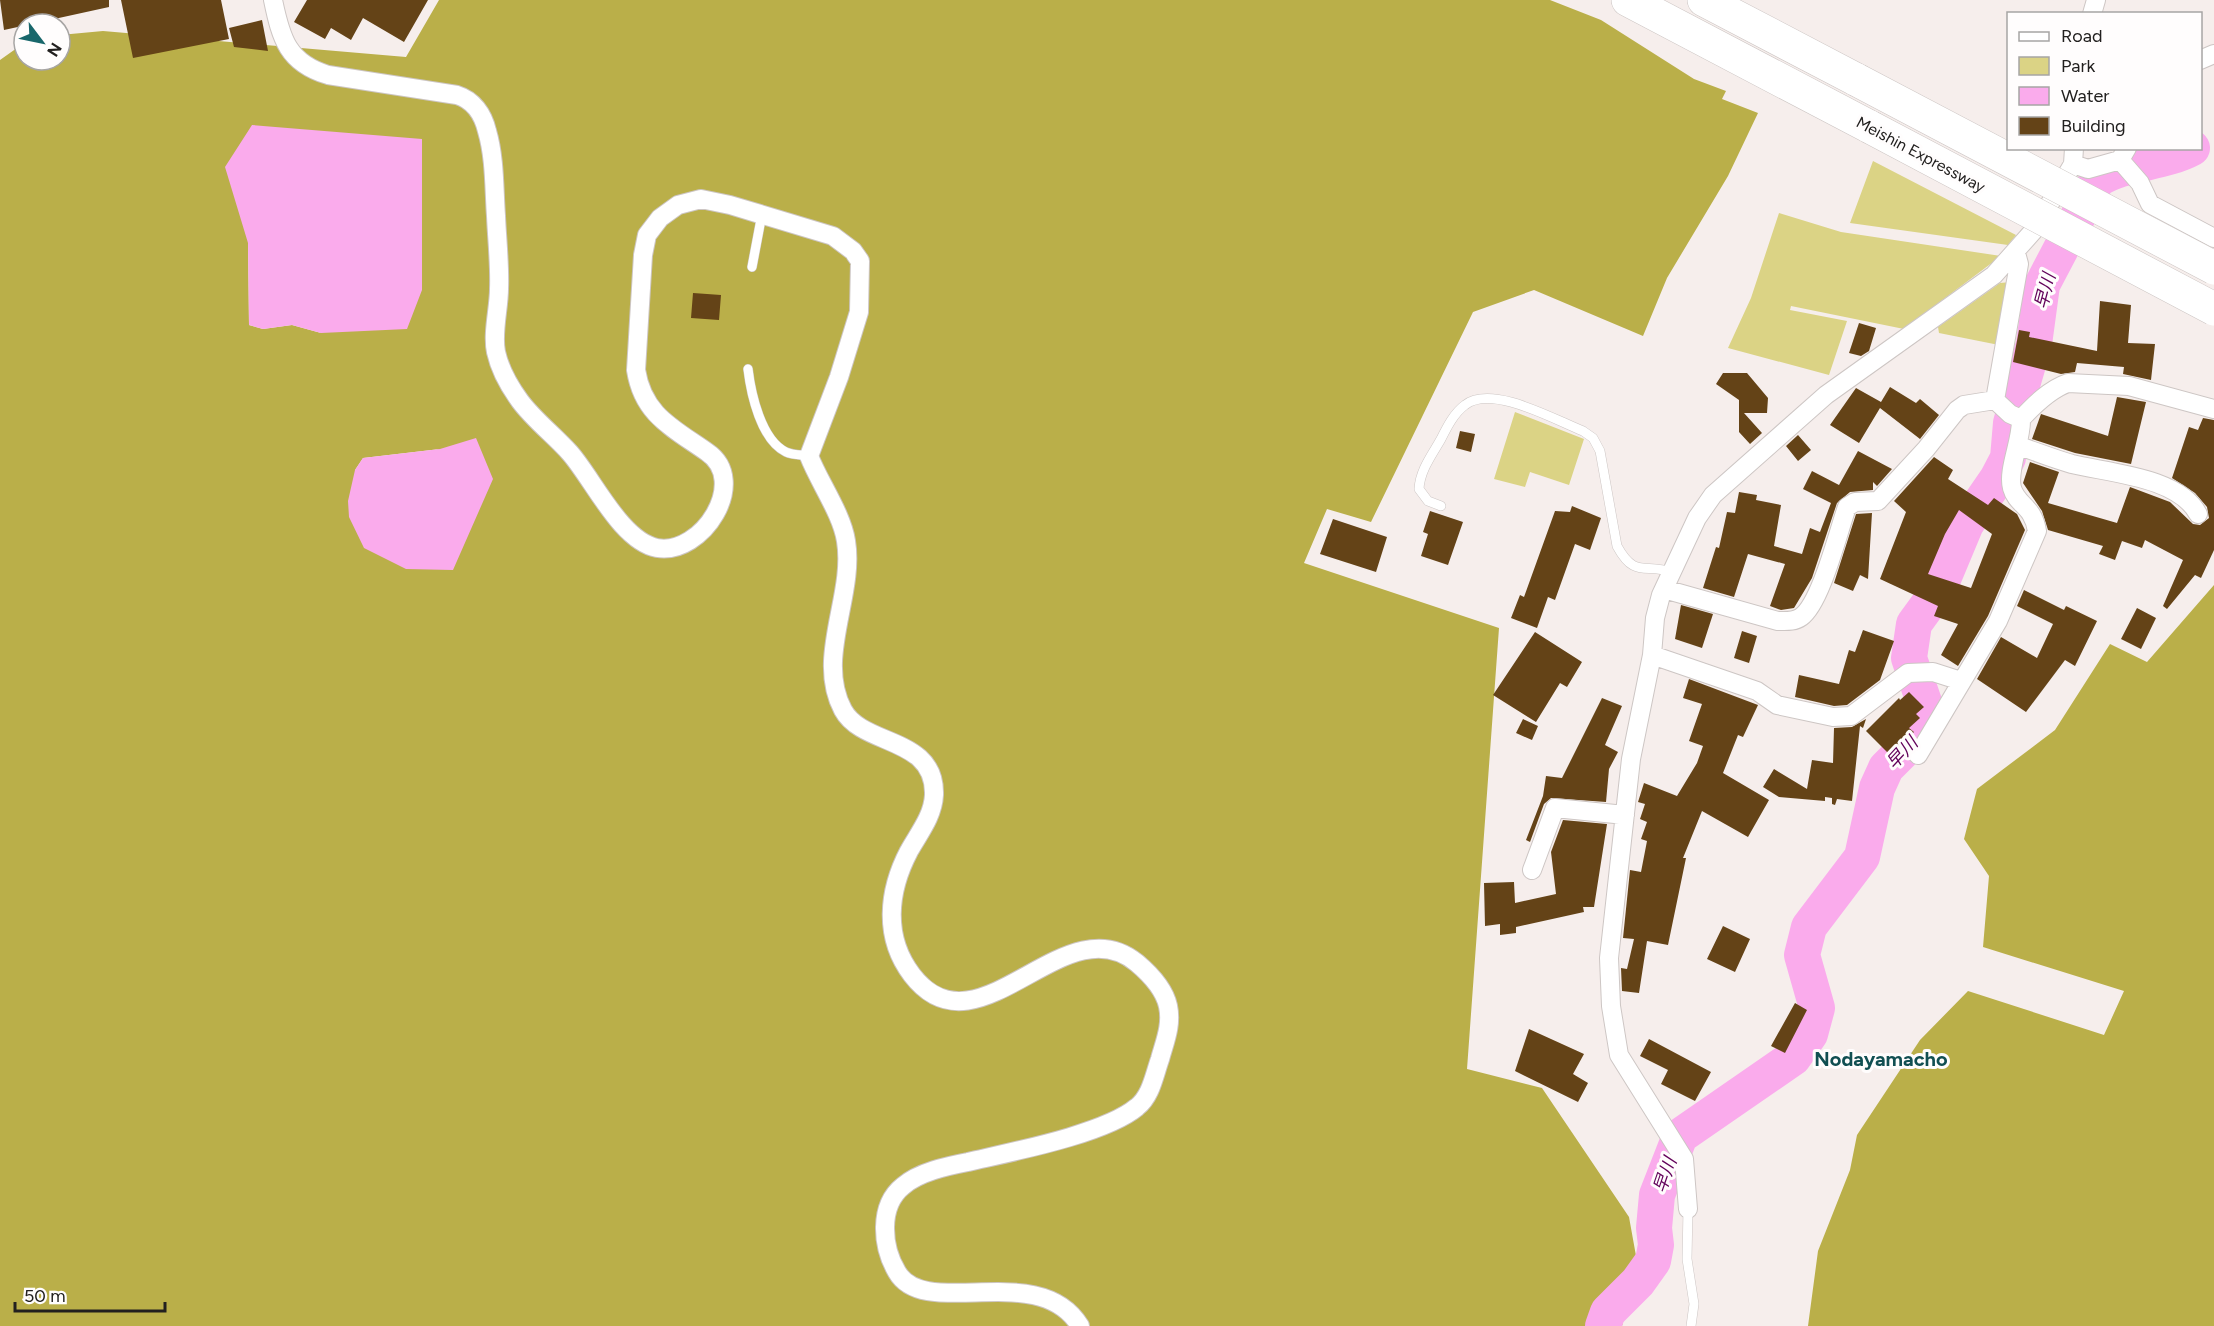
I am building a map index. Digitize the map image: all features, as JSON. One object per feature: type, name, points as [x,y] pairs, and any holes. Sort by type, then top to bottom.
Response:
[{"type":"highway","name":"Meishin Expressway","points":[[1628,0],[2214,309]]},
{"type":"highway","points":[[1704,0],[2214,268]]},
{"type":"street","points":[[273,0],[284,39],[294,58],[310,70],[328,75],[457,95],[469,99],[481,115],[487,131],[493,172],[499,287],[496,350],[504,376],[521,402],[571,453],[622,524],[639,540],[658,548],[676,547],[693,539],[706,527],[723,492],[722,472],[714,456],[660,419],[646,403],[639,387],[638,347],[643,255],[647,235],[660,218],[678,204],[701,200],[762,214],[833,236],[853,250],[860,261],[859,312],[839,377],[809,456],[847,542],[844,596],[832,668],[844,713],[864,730],[907,748],[921,759],[931,776],[934,794],[928,818],[894,881],[891,918],[897,949],[909,971],[930,991],[945,999],[962,1001],[983,998],[1063,957],[1093,948],[1117,950],[1145,970],[1158,985],[1168,1004],[1169,1029],[1150,1090],[1140,1105],[1110,1123],[1024,1149],[953,1165],[918,1177],[901,1187],[888,1205],[885,1235],[896,1271],[910,1286],[929,1291],[1001,1290],[1038,1295],[1062,1306],[1080,1326]]},
{"type":"street","points":[[1688,1209],[1684,1159],[1619,1055],[1611,1006],[1609,958],[1631,759],[1652,655],[1655,618],[1664,589],[1696,518],[1713,495],[1826,395],[1994,275],[2016,254],[2035,229],[2073,156],[2088,169],[2125,161],[2140,183],[2150,204],[2214,238]]},
{"type":"street","points":[[1995,400],[2019,264],[2016,254]]},
{"type":"street","points":[[2016,417],[2068,383],[2129,386],[2214,409]]},
{"type":"street","points":[[1664,589],[1778,621],[1800,618],[1816,597],[1847,507],[1855,502],[1878,501],[1964,405],[1995,400],[2016,417],[2019,446],[2011,477],[2012,488],[2016,497],[2029,508],[2035,518],[2037,531],[1998,621],[1918,755]]},
{"type":"street","points":[[2019,446],[2072,464],[2142,479],[2185,496],[2198,514]]},
{"type":"street","points":[[1652,655],[1756,691],[1777,705],[1833,717],[1851,716],[1914,672],[1961,681]]},
{"type":"street","points":[[1532,870],[1555,808],[1625,815]]},
{"type":"lane","points":[[752,267],[762,214]]},
{"type":"lane","points":[[748,369],[752,400],[766,430],[785,452],[809,456]]},
{"type":"lane","points":[[1441,506],[1428,501],[1419,489],[1420,477],[1451,420],[1465,404],[1481,397],[1500,398],[1583,431],[1593,438],[1600,451],[1617,546],[1624,559],[1645,571],[1663,569],[1671,572]]},
{"type":"lane","points":[[1688,1209],[1687,1259],[1694,1304],[1691,1326]]},
{"type":"green space","points":[[1873,161],[2016,235],[2008,245],[1850,223]]},
{"type":"green space","points":[[1779,213],[1841,232],[2001,256],[1904,329],[1791,306],[1790,310],[1847,321],[1829,375],[1728,348],[1751,298]]},
{"type":"green space","points":[[2011,282],[1999,345],[1939,333],[1938,327],[2000,283]]},
{"type":"green space","points":[[1515,412],[1584,439],[1569,485],[1530,472],[1525,487],[1494,479]]},
{"type":"shaded area","points":[[439,0],[1550,0],[1601,20],[1694,79],[1726,91],[1722,99],[1758,113],[1728,176],[1667,278],[1643,336],[1534,290],[1473,312],[1371,522],[1327,509],[1304,563],[1499,628],[1467,1069],[1542,1088],[1629,1217],[1638,1267],[1622,1326],[0,1326],[0,60],[12,52],[12,72],[72,72],[72,34],[103,31],[406,57]],"holes":[[[248,243],[321,333],[292,325],[263,329],[249,325]],[[440,449],[355,470],[363,458]]]},
{"type":"shaded area","points":[[2214,585],[2214,1326],[1808,1326],[1818,1251],[1850,1170],[1857,1135],[1920,1040],[1968,991],[2104,1035],[2124,991],[1983,947],[1989,876],[1964,839],[1977,789],[2055,730],[2110,644],[2147,662]]},
{"type":"water","points":[[252,125],[422,139],[422,290],[407,329],[321,333],[292,325],[263,329],[249,325],[248,243],[225,167]]},
{"type":"water","points":[[476,438],[493,479],[453,570],[406,569],[364,548],[349,517],[348,501],[355,470],[363,458],[440,449]]},
{"type":"building","points":[[0,0],[109,0],[109,7],[72,15],[72,12],[12,12],[12,28],[4,30]]},
{"type":"building","points":[[121,0],[221,0],[229,39],[133,58]]},
{"type":"building","points":[[307,0],[428,0],[404,42],[363,18],[351,40],[331,28],[325,39],[294,22]]},
{"type":"building","points":[[262,20],[268,51],[234,47],[229,28]]},
{"type":"building","points":[[693,293],[721,295],[719,320],[691,318]]},
{"type":"building","points":[[2100,301],[2131,305],[2128,343],[2155,344],[2151,380],[2123,374],[2124,367],[2077,363],[2075,372],[2061,374],[2013,362],[2019,330],[2030,332],[2029,337],[2097,351]]},
{"type":"building","points":[[1859,323],[1876,328],[1869,351],[1861,356],[1849,353]]},
{"type":"building","points":[[1723,373],[1747,373],[1768,398],[1767,413],[1744,413],[1762,433],[1750,444],[1739,432],[1739,400],[1716,384]]},
{"type":"building","points":[[1890,387],[1916,403],[1920,399],[1939,415],[1920,439],[1880,408],[1859,443],[1830,425],[1856,388],[1881,402]]},
{"type":"building","points":[[2117,397],[2146,402],[2131,464],[2075,453],[2032,439],[2041,414],[2108,436]]},
{"type":"building","points":[[2203,418],[2214,420],[2214,550],[2201,578],[2195,575],[2167,609],[2163,606],[2183,560],[2145,540],[2142,548],[2122,541],[2115,560],[2099,554],[2103,546],[2048,530],[2042,511],[2023,483],[2030,462],[2059,472],[2048,503],[2117,523],[2130,487],[2170,502],[2193,524],[2200,525],[2209,518],[2207,507],[2195,493],[2172,478],[2189,427],[2198,430]]},
{"type":"building","points":[[1460,431],[1475,434],[1471,452],[1456,448]]},
{"type":"building","points":[[1798,435],[1811,450],[1798,461],[1786,446]]},
{"type":"building","points":[[1858,451],[1892,469],[1877,486],[1873,482],[1873,490],[1850,492],[1837,503],[1812,578],[1794,608],[1781,610],[1770,606],[1785,564],[1748,554],[1734,597],[1703,588],[1716,547],[1719,548],[1727,512],[1735,513],[1739,492],[1757,495],[1756,500],[1781,505],[1774,546],[1802,554],[1810,528],[1820,532],[1831,503],[1803,489],[1812,471],[1839,485]]},
{"type":"building","points":[[1934,457],[1953,470],[1948,479],[1988,505],[1994,498],[2017,514],[2025,530],[1988,616],[1958,666],[1941,655],[1958,624],[1934,616],[1938,606],[1880,579],[1906,512],[1894,501]],"holes":[[[1959,510],[1992,534],[1971,588],[1928,574],[1945,534]]]},
{"type":"building","points":[[1572,506],[1601,518],[1590,550],[1575,544],[1555,600],[1548,597],[1537,628],[1511,618],[1520,595],[1524,597],[1555,511],[1570,512]]},
{"type":"building","points":[[1430,511],[1463,522],[1448,565],[1421,556],[1428,534],[1423,532]]},
{"type":"building","points":[[1872,513],[1868,579],[1860,575],[1853,591],[1834,583],[1856,514]]},
{"type":"building","points":[[1333,519],[1387,537],[1376,572],[1320,554]]},
{"type":"building","points":[[2024,590],[2064,610],[2066,606],[2097,621],[2075,666],[2065,660],[2026,712],[1977,679],[2001,637],[2037,658],[2053,624],[2017,606]]},
{"type":"building","points":[[1681,605],[1713,614],[1702,648],[1675,639]]},
{"type":"building","points":[[2137,608],[2156,618],[2141,649],[2121,639]]},
{"type":"building","points":[[1863,630],[1894,641],[1880,680],[1847,705],[1834,706],[1795,697],[1799,675],[1839,684],[1849,650],[1855,652]]},
{"type":"building","points":[[1742,631],[1757,636],[1749,663],[1734,658]]},
{"type":"building","points":[[1535,632],[1582,662],[1567,687],[1560,683],[1536,722],[1493,695]]},
{"type":"building","points":[[1689,679],[1758,705],[1743,737],[1738,735],[1723,773],[1769,800],[1748,837],[1702,811],[1683,858],[1686,858],[1668,945],[1647,941],[1639,993],[1622,991],[1621,968],[1627,969],[1634,939],[1623,938],[1630,870],[1641,872],[1647,841],[1641,839],[1647,822],[1640,819],[1645,804],[1638,802],[1644,783],[1677,796],[1697,763],[1703,746],[1689,741],[1702,704],[1683,698]]},
{"type":"building","points":[[1909,692],[1924,707],[1916,714],[1920,718],[1909,728],[1914,732],[1890,755],[1866,731],[1899,698],[1900,700]]},
{"type":"building","points":[[1602,698],[1622,706],[1605,745],[1618,752],[1609,769],[1606,802],[1551,798],[1544,804],[1530,842],[1526,840],[1543,796],[1546,776],[1562,778]]},
{"type":"building","points":[[1523,719],[1538,726],[1532,740],[1516,733]]},
{"type":"building","points":[[1866,719],[1863,728],[1860,726],[1852,801],[1837,799],[1835,805],[1832,804],[1832,798],[1825,797],[1825,801],[1779,797],[1763,787],[1774,769],[1807,789],[1812,760],[1833,763],[1834,728],[1852,727]]},
{"type":"building","points":[[1563,820],[1607,824],[1594,907],[1583,907],[1584,912],[1516,927],[1516,933],[1500,935],[1500,924],[1485,926],[1484,883],[1514,882],[1515,903],[1556,894],[1551,852]]},
{"type":"building","points":[[1723,926],[1750,939],[1735,972],[1707,959]]},
{"type":"building","points":[[1795,1003],[1807,1010],[1785,1053],[1771,1046]]},
{"type":"building","points":[[1529,1029],[1584,1054],[1573,1074],[1588,1083],[1578,1102],[1515,1071]]},
{"type":"building","points":[[1649,1039],[1711,1072],[1695,1101],[1661,1084],[1668,1070],[1640,1056]]},
{"type":"waterway","name":"早川","points":[[1603,1326],[1608,1312],[1638,1282],[1653,1261],[1656,1245],[1654,1228],[1657,1195],[1680,1136],[1793,1058],[1810,1034],[1817,1008],[1802,955],[1809,927],[1862,857],[1877,788],[1886,768],[1918,736],[1927,720],[1924,702],[1909,658],[1914,624],[1938,591],[1966,524],[1997,479],[2008,458],[2011,423],[2034,344],[2042,285],[2097,180],[2119,170],[2187,150]]},
{"type":"district","name":"Nodayamacho","points":[[1881,1059]]}]
